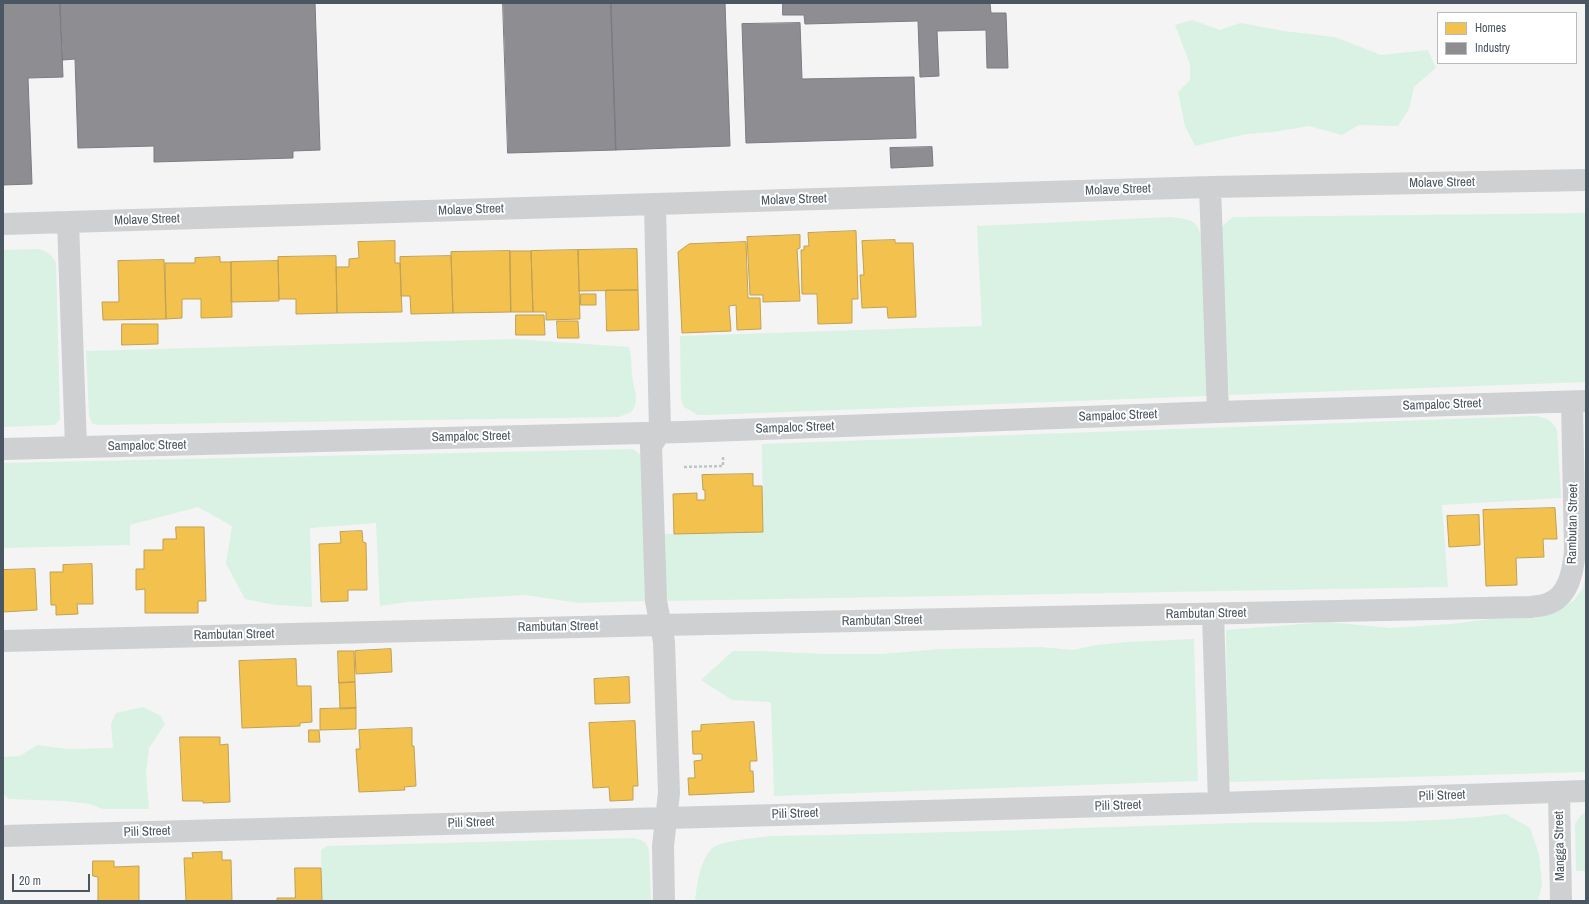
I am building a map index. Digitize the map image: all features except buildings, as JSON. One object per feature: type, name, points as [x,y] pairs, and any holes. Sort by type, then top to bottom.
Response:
[{"type":"street","name":"Molave Street","points":[[3,224],[1210,187],[1586,180]]},
{"type":"street","points":[[1210,187],[1218,412]]},
{"type":"street","points":[[655,205],[660,432],[651,446],[656,601],[664,642],[669,785],[663,846],[664,901]]},
{"type":"street","points":[[68,222],[76,448]]},
{"type":"street","name":"Sampaloc Street","points":[[3,449],[660,432],[1579,401]]},
{"type":"street","name":"Rambutan Street","points":[[3,641],[661,625],[1531,607],[1547,604],[1557,599],[1565,590],[1570,580],[1575,551],[1579,401]]},
{"type":"street","points":[[1213,614],[1219,803]]},
{"type":"street","name":"Pili Street","points":[[3,836],[1219,803],[1586,791]]},
{"type":"street","name":"Mangga Street","points":[[1559,792],[1561,901]]},
{"type":"path","points":[[684,467],[723,466],[722,430]]},
{"type":"green space","points":[[1192,20],[1220,30],[1240,23],[1284,31],[1335,37],[1381,55],[1428,50],[1436,68],[1414,87],[1409,109],[1398,126],[1359,125],[1342,135],[1309,126],[1274,132],[1246,134],[1195,146],[1185,126],[1178,92],[1190,80],[1190,64],[1175,25]]},
{"type":"green space","points":[[1586,213],[1586,382],[1229,395],[1221,227],[1233,217]]},
{"type":"green space","points":[[1170,217],[1185,219],[1194,223],[1199,230],[1203,245],[1207,396],[707,415],[698,415],[684,407],[681,399],[680,336],[982,326],[977,226]]},
{"type":"green space","points":[[38,249],[53,257],[56,263],[60,419],[55,425],[3,427],[3,250]]},
{"type":"green space","points":[[516,339],[629,347],[636,394],[636,404],[634,408],[631,412],[619,417],[97,425],[92,423],[89,416],[86,351]]},
{"type":"green space","points":[[1536,416],[1549,420],[1557,430],[1561,498],[1442,505],[1448,587],[665,601],[663,534],[763,532],[762,444]]},
{"type":"green space","points":[[633,449],[643,457],[647,601],[579,603],[525,595],[407,602],[380,606],[376,523],[310,528],[312,607],[275,605],[245,599],[226,564],[232,526],[198,507],[130,525],[130,545],[3,548],[3,463]]},
{"type":"green space","points":[[1586,572],[1586,772],[1228,782],[1226,630],[1327,622],[1391,628],[1451,624],[1490,619],[1525,618],[1553,613],[1573,601],[1583,588]]},
{"type":"green space","points":[[1194,639],[1198,781],[774,796],[771,702],[732,700],[701,680],[733,651],[881,654],[941,649],[1040,647],[1073,650],[1096,645],[1128,642]]},
{"type":"green space","points":[[143,707],[161,716],[165,724],[149,748],[146,773],[149,809],[103,809],[90,804],[65,801],[9,799],[3,794],[3,757],[20,756],[37,745],[68,749],[113,748],[111,724],[116,713]]},
{"type":"green space","points":[[1586,812],[1586,871],[1576,871],[1575,824],[1581,815]]},
{"type":"green space","points":[[1506,814],[1530,828],[1539,854],[1542,885],[1538,901],[695,901],[702,864],[705,857],[714,847],[732,841],[769,836],[1236,823],[1439,820]]},
{"type":"green space","points":[[633,838],[644,842],[649,851],[651,901],[322,901],[321,850],[327,846]]}]
